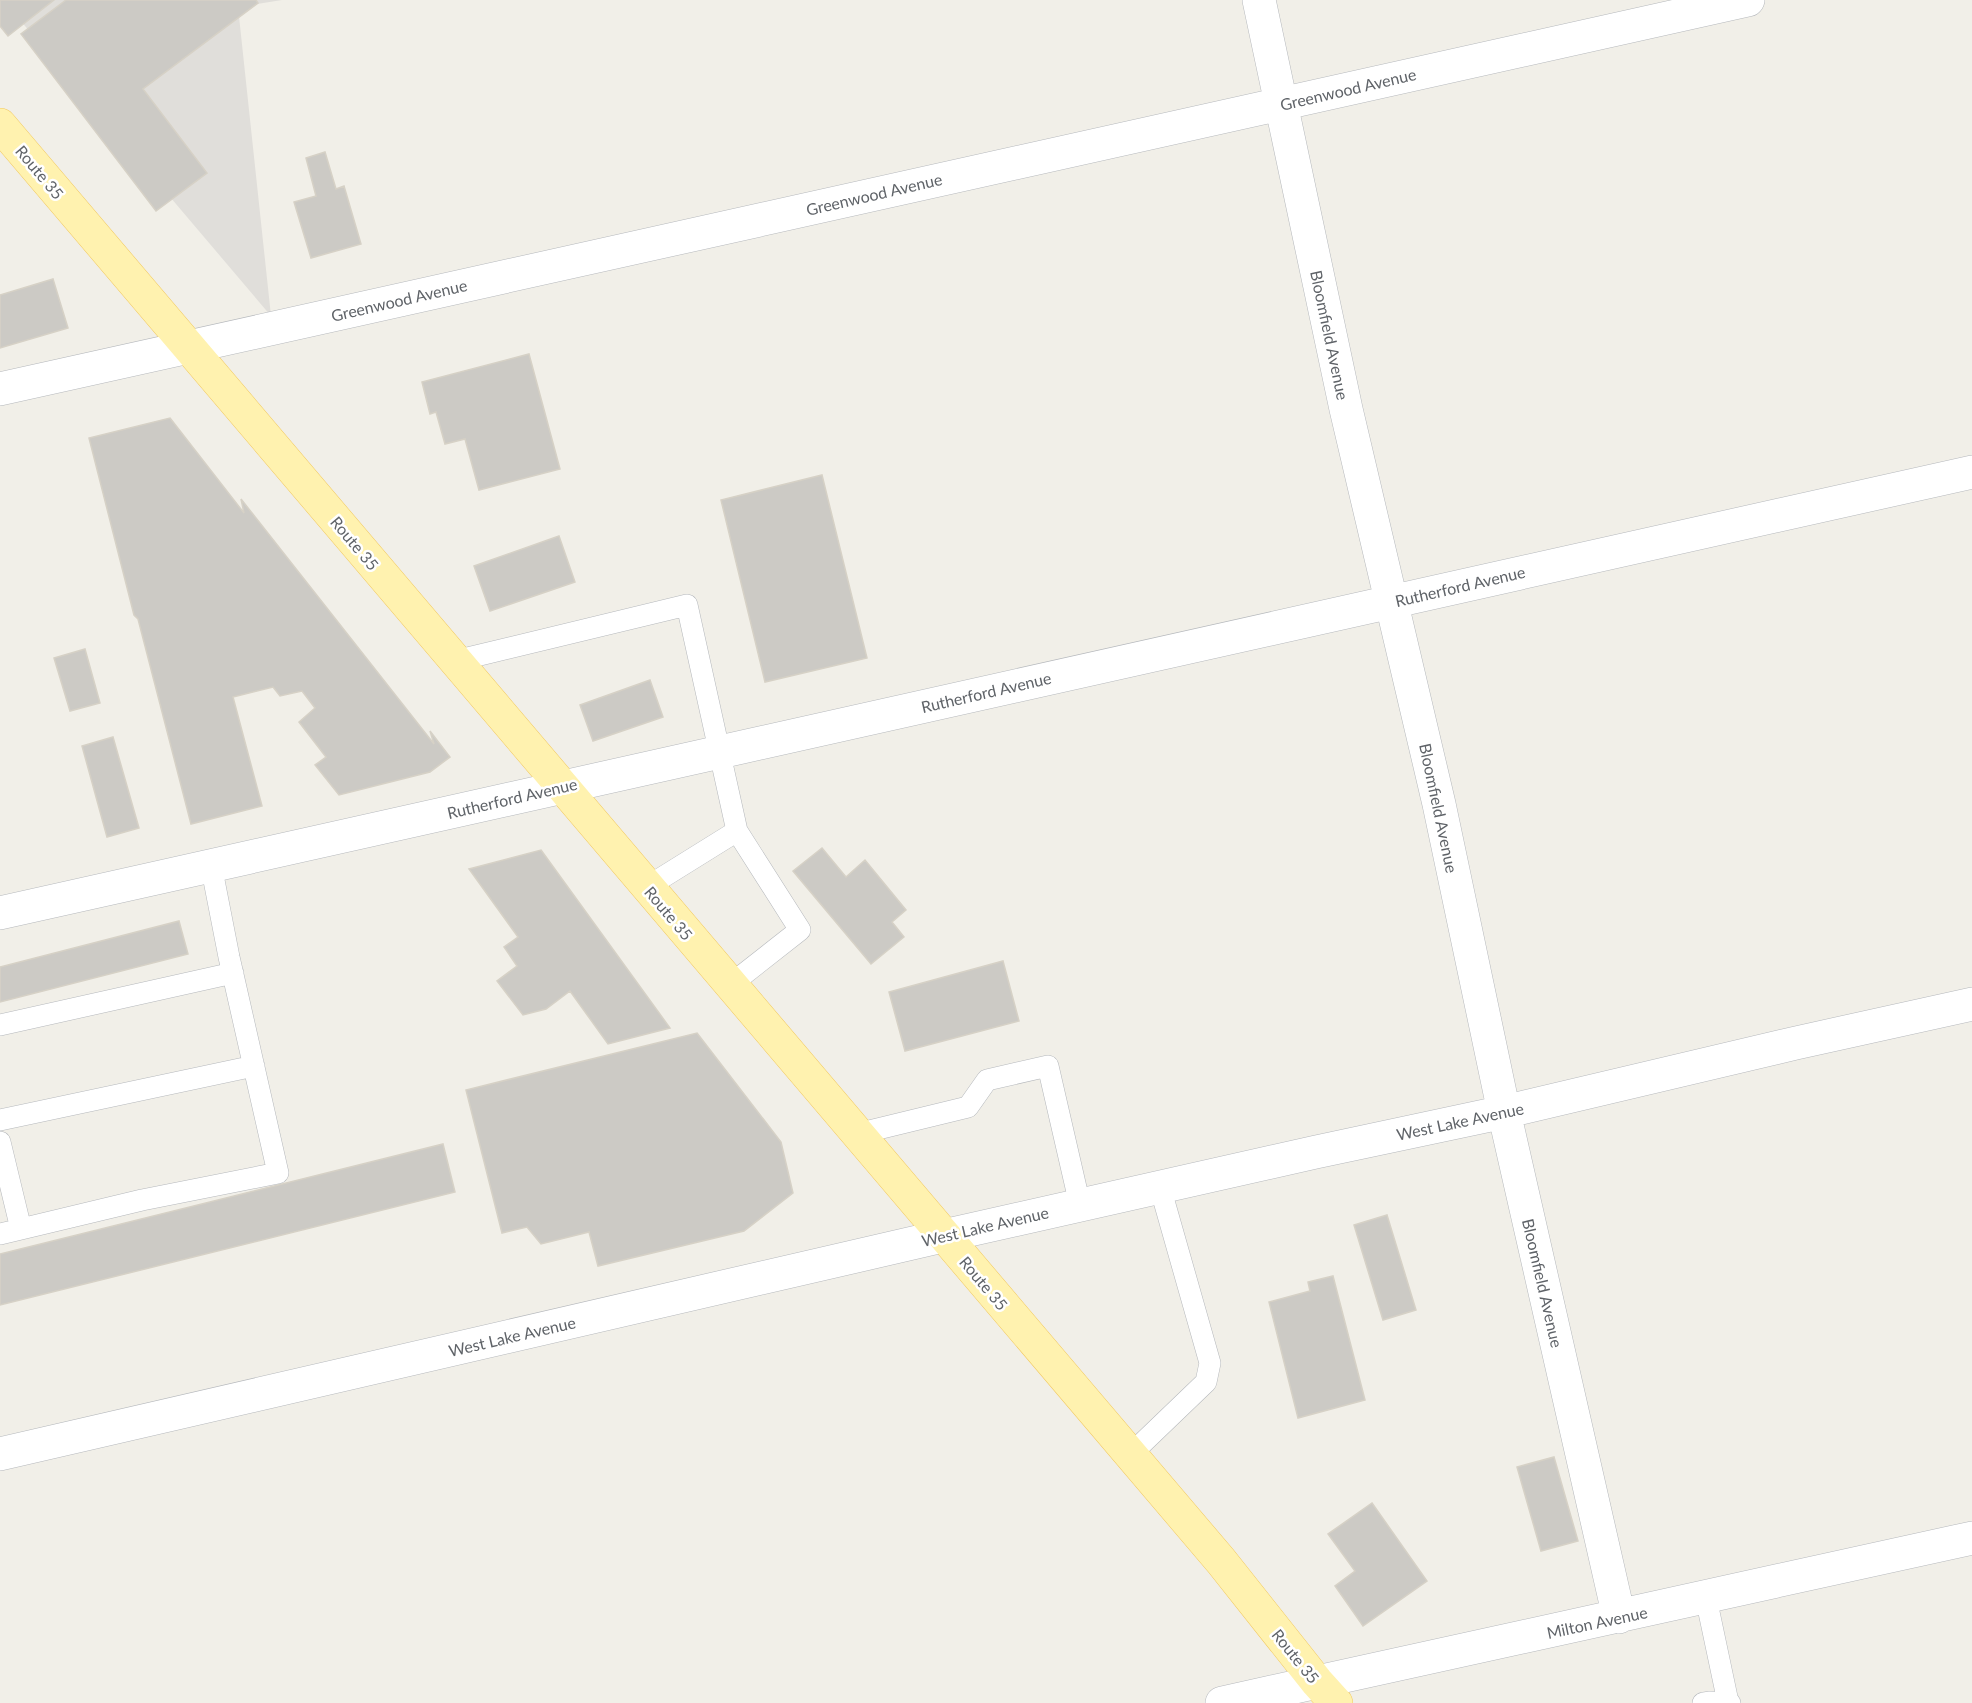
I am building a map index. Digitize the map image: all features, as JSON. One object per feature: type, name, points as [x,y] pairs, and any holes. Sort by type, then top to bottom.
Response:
[{"type":"main road","name":"Route 35","points":[[0,125],[1221,1561],[1326,1693]]},
{"type":"street","name":"Bloomfield Avenue","points":[[1259,0],[1346,410],[1439,804],[1504,1112],[1619,1617]]},
{"type":"street","name":"Greenwood Avenue","points":[[0,389],[1748,0]]},
{"type":"street","name":"Rutherford Avenue","points":[[0,913],[1972,472]]},
{"type":"street","name":"West Lake Avenue","points":[[0,1454],[943,1236],[1504,1112],[1972,1004]]},
{"type":"street","name":"Milton Avenue","points":[[1222,1703],[1326,1693],[1619,1617],[1972,1538]]},
{"type":"lane","points":[[455,661],[687,605],[737,831],[800,930],[730,985]]},
{"type":"lane","points":[[647,887],[737,831]]},
{"type":"lane","points":[[0,1234],[142,1200],[278,1173],[233,973],[212,866]]},
{"type":"lane","points":[[0,1025],[233,973]]},
{"type":"lane","points":[[0,1120],[254,1066]]},
{"type":"lane","points":[[857,1134],[968,1107],[987,1080],[1048,1066],[1080,1205]]},
{"type":"lane","points":[[0,1142],[21,1229]]},
{"type":"lane","points":[[1130,1455],[1206,1382],[1210,1363],[1160,1187]]},
{"type":"lane","points":[[1703,1703],[1729,1702],[1706,1598]]},
{"type":"shaded area","points":[[3,0],[282,0],[238,7],[271,316]]},
{"type":"building","points":[[0,0],[54,0],[8,36],[0,26]]},
{"type":"building","points":[[66,0],[256,0],[258,3],[143,89],[207,173],[156,211],[21,34]]},
{"type":"building","points":[[325,152],[336,189],[344,186],[361,244],[311,258],[294,202],[316,196],[306,158]]},
{"type":"building","points":[[53,279],[68,328],[0,348],[0,295]]},
{"type":"building","points":[[529,354],[560,469],[479,490],[465,439],[445,444],[436,412],[430,414],[422,382]]},
{"type":"building","points":[[170,418],[244,513],[241,499],[434,744],[430,731],[450,757],[430,772],[339,795],[315,765],[326,757],[299,722],[315,708],[302,691],[280,696],[273,687],[233,697],[262,806],[191,824],[89,438]]},
{"type":"building","points":[[822,475],[867,658],[765,682],[721,500]]},
{"type":"building","points":[[559,536],[575,582],[490,611],[474,566]]},
{"type":"building","points":[[85,649],[100,703],[70,711],[54,658]]},
{"type":"building","points":[[650,680],[663,717],[593,741],[580,705]]},
{"type":"building","points":[[113,737],[139,828],[107,837],[82,746]]},
{"type":"building","points":[[822,848],[846,877],[865,860],[906,910],[892,922],[904,937],[871,964],[793,871]]},
{"type":"building","points":[[541,850],[670,1028],[608,1044],[570,991],[546,1009],[523,1015],[497,981],[517,966],[504,947],[518,937],[469,869]]},
{"type":"building","points":[[179,921],[188,954],[0,1002],[0,967]]},
{"type":"building","points":[[1003,961],[1019,1021],[905,1051],[889,992]]},
{"type":"building","points":[[697,1033],[781,1142],[793,1193],[744,1231],[598,1266],[589,1232],[541,1244],[527,1227],[502,1233],[466,1090]]},
{"type":"building","points":[[443,1144],[455,1192],[0,1305],[0,1254]]},
{"type":"building","points":[[1387,1215],[1416,1310],[1383,1320],[1354,1225]]},
{"type":"building","points":[[1333,1276],[1365,1400],[1298,1418],[1269,1302],[1310,1291],[1308,1282]]},
{"type":"building","points":[[1554,1457],[1578,1541],[1541,1551],[1517,1467]]},
{"type":"building","points":[[1372,1503],[1427,1581],[1363,1626],[1335,1586],[1355,1571],[1328,1534]]}]
